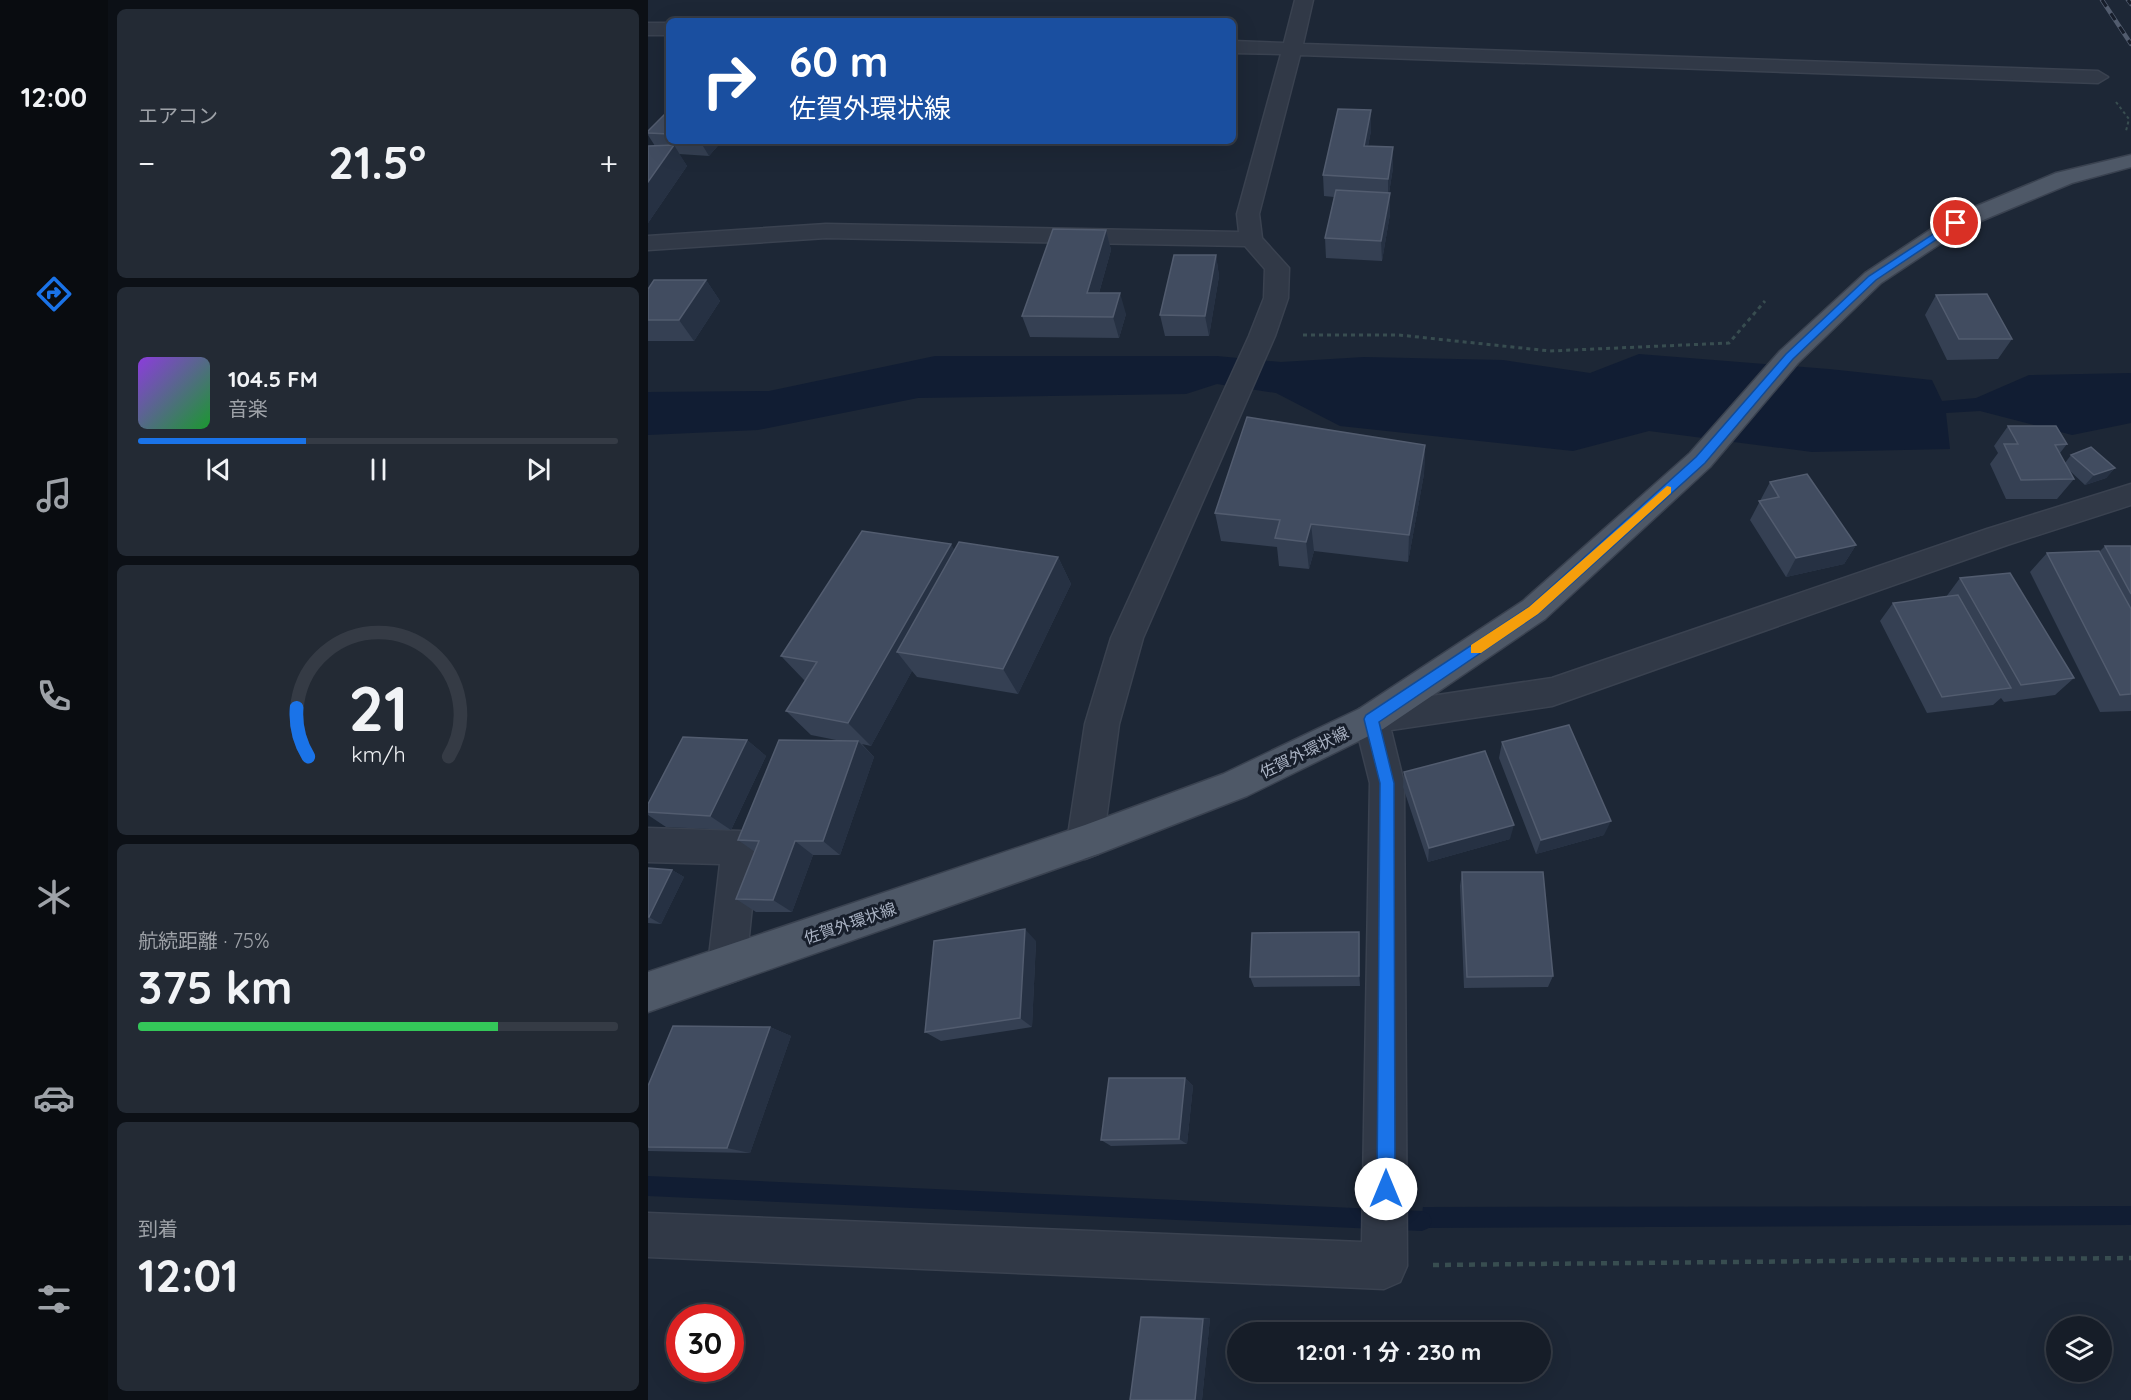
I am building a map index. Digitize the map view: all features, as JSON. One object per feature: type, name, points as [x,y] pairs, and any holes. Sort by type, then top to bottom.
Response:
[{"type":"main road","name":"佐賀外環状線","points":[[648,992],[1084,842],[1235,785],[1371,719],[1534,610],[1701,460],[1789,357],[1872,278],[1956,223],[2088,170],[2131,161]]},
{"type":"street","points":[[1084,842],[1101,724],[1127,638],[1259,342],[1276,298],[1277,268],[1251,238],[1248,214],[1304,0]]},
{"type":"street","points":[[648,28],[666,29]]},
{"type":"street","points":[[1236,47],[2098,77]]},
{"type":"street","points":[[648,243],[826,231],[1251,238]]},
{"type":"street","points":[[648,1235],[1384,1266],[1387,783],[1371,719],[1552,692],[1997,537],[2131,494]]},
{"type":"street","points":[[648,845],[740,848],[727,965]]},
{"type":"path","points":[[2098,77],[2129,119],[2124,138]]},
{"type":"path","points":[[1259,342],[1399,334],[1550,351],[1729,343],[1765,301]]},
{"type":"path","points":[[1384,1266],[2131,1258]]},
{"type":"water","points":[[1639,354],[1829,369],[1932,380],[1942,401],[1976,398],[2029,375],[2131,373],[2131,423],[2072,435],[1980,411],[1946,413],[1950,449],[1812,452],[1649,431],[1573,451],[1340,426],[1276,393],[1217,384],[1186,394],[918,398],[758,430],[648,435],[648,392],[769,391],[935,356],[1217,356],[1281,362],[1364,357],[1503,360],[1590,373]]},
{"type":"water","points":[[2131,1206],[2131,1225],[1420,1228],[1423,1207]]},
{"type":"building","points":[[1338,109],[1371,110],[1364,146],[1393,147],[1388,179],[1323,175]]},
{"type":"building","points":[[666,113],[666,134],[648,133]]},
{"type":"building","points":[[674,145],[648,182],[648,146]]},
{"type":"building","points":[[1336,190],[1390,193],[1381,241],[1325,238]]},
{"type":"building","points":[[1053,229],[1106,230],[1087,293],[1120,293],[1113,317],[1022,316]]},
{"type":"building","points":[[1174,255],[1216,255],[1205,316],[1160,315]]},
{"type":"building","points":[[654,280],[706,280],[679,320],[648,320],[648,289]]},
{"type":"building","points":[[1987,294],[2012,339],[1959,339],[1936,295]]},
{"type":"building","points":[[1247,417],[1425,445],[1409,535],[1311,524],[1306,542],[1275,538],[1280,520],[1215,513]]},
{"type":"building","points":[[2008,426],[2056,426],[2067,444],[2055,445],[2074,479],[2021,480],[2004,444],[2018,444]]},
{"type":"building","points":[[2091,447],[2115,468],[2094,475],[2071,455]]},
{"type":"building","points":[[1807,474],[1856,545],[1796,558],[1759,501],[1779,497],[1770,482]]},
{"type":"building","points":[[862,531],[951,544],[848,723],[786,711],[817,662],[781,656]]},
{"type":"building","points":[[959,542],[1058,557],[1003,669],[897,652]]},
{"type":"building","points":[[2105,546],[2131,546],[2131,594]]},
{"type":"building","points":[[2099,551],[2131,609],[2131,694],[2120,695],[2047,553]]},
{"type":"building","points":[[2010,573],[2074,678],[2021,685],[1960,578]]},
{"type":"building","points":[[1958,595],[2011,688],[1942,697],[1893,603]]},
{"type":"building","points":[[1569,725],[1611,821],[1541,840],[1502,742]]},
{"type":"building","points":[[683,737],[747,740],[710,816],[648,812],[648,804]]},
{"type":"building","points":[[779,740],[858,741],[823,841],[795,841],[773,900],[736,899],[759,841],[738,840]]},
{"type":"building","points":[[1485,751],[1514,825],[1429,848],[1404,772]]},
{"type":"building","points":[[648,868],[672,870],[649,917],[648,917]]},
{"type":"building","points":[[1462,872],[1543,872],[1553,976],[1467,977]]},
{"type":"building","points":[[1025,929],[1020,1018],[925,1032],[934,941]]},
{"type":"building","points":[[1359,932],[1359,976],[1250,977],[1252,933]]},
{"type":"building","points":[[673,1026],[770,1027],[727,1148],[648,1147],[648,1086]]},
{"type":"building","points":[[1109,1078],[1185,1078],[1179,1139],[1101,1140]]},
{"type":"building","points":[[1141,1317],[1203,1319],[1195,1400],[1130,1400]]},
{"type":"waterway","points":[[648,1186],[1422,1221]]},
{"type":"railway","points":[[2102,0],[2131,44]]},
{"type":"railway","points":[[2128,0],[2131,4]]},
{"type":"slow traffic","points":[[1476,649],[1534,610],[1667,490]]},
{"type":"route","points":[[1386,1189],[1387,783],[1371,719],[1534,610],[1701,460],[1789,357],[1872,278],[1956,223]]}]
